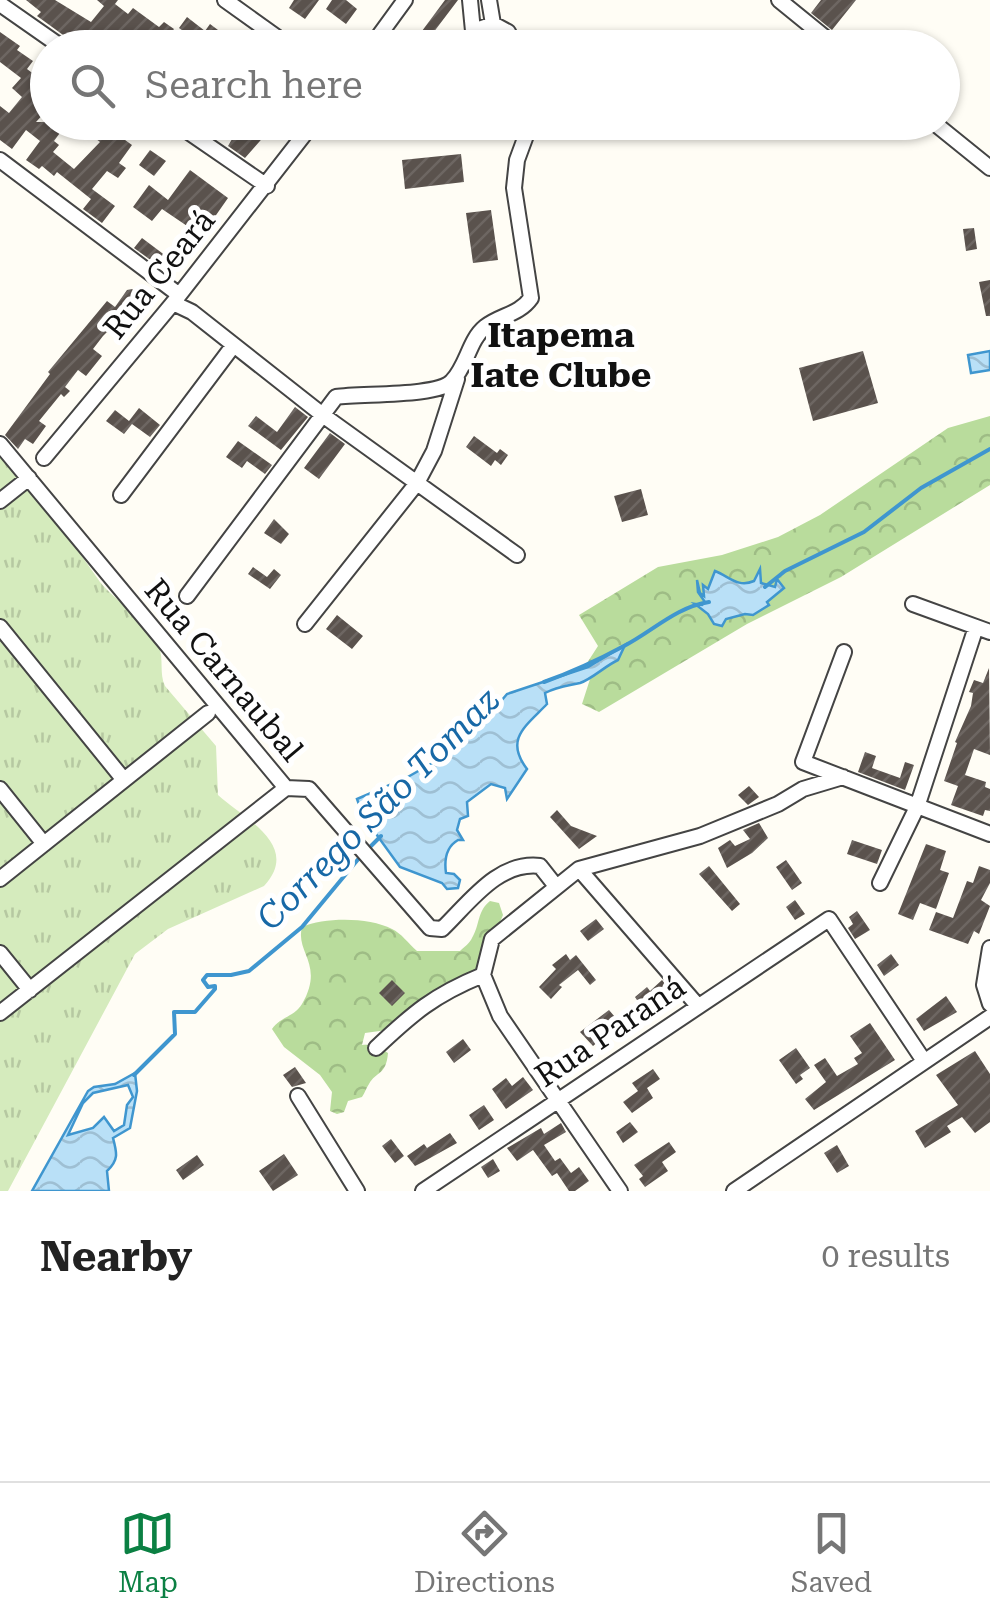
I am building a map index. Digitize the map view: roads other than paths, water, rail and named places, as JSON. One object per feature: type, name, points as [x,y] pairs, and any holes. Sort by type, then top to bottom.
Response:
[{"type":"street","points":[[225,0],[267,30]]},
{"type":"street","points":[[383,30],[405,0]]},
{"type":"street","points":[[470,0],[473,30]]},
{"type":"street","points":[[489,0],[493,24]]},
{"type":"street","points":[[779,0],[816,30]]},
{"type":"street","points":[[0,2],[39,30]]},
{"type":"street","points":[[476,30],[493,24],[504,30]]},
{"type":"street","points":[[200,140],[267,186]]},
{"type":"street","name":"Rua Ceará","points":[[44,458],[301,140]]},
{"type":"street","points":[[306,624],[416,483],[434,451],[459,374],[480,330],[524,308],[531,298],[514,188],[517,160],[525,140]]},
{"type":"street","points":[[955,140],[990,168]]},
{"type":"street","points":[[0,160],[324,416],[517,556]]},
{"type":"street","points":[[121,495],[233,346]]},
{"type":"street","points":[[187,596],[336,398],[362,393],[426,392],[448,386],[459,374]]},
{"type":"street","name":"Rua Carnaubal","points":[[0,444],[286,788],[309,789],[430,928],[442,929],[499,874],[520,864],[540,866],[556,884]]},
{"type":"street","points":[[0,501],[29,478]]},
{"type":"street","points":[[880,883],[917,807],[983,630],[913,604]]},
{"type":"street","points":[[0,627],[124,780]]},
{"type":"street","points":[[844,652],[803,762],[990,834]]},
{"type":"street","points":[[0,879],[208,713]]},
{"type":"street","points":[[620,1191],[500,1016],[482,975],[492,939],[578,869],[700,836],[778,804],[803,788],[842,777]]},
{"type":"street","points":[[0,1013],[286,788]]},
{"type":"street","points":[[0,789],[44,844]]},
{"type":"street","points":[[578,869],[698,1006]]},
{"type":"street","name":"Rua Paraná","points":[[424,1191],[829,918],[924,1061]]},
{"type":"street","points":[[990,948],[984,985],[990,1004]]},
{"type":"street","points":[[0,953],[30,990]]},
{"type":"street","points":[[376,1048],[423,1005],[482,975]]},
{"type":"street","points":[[734,1191],[990,1017]]},
{"type":"street","points":[[298,1096],[357,1191]]},
{"type":"water","points":[[990,351],[990,370],[971,373],[968,355]]},
{"type":"water","points":[[760,569],[761,583],[775,587],[777,579],[784,588],[753,615],[726,619],[722,626],[714,624],[695,604],[705,602],[698,592],[697,580],[704,596],[703,585],[708,589],[715,571],[743,583],[754,581]]},
{"type":"water","points":[[625,645],[618,660],[589,679],[545,693],[547,704],[520,734],[517,749],[527,769],[507,799],[505,788],[491,784],[467,802],[468,816],[460,819],[457,830],[463,840],[451,846],[446,858],[446,873],[460,880],[458,888],[447,889],[442,883],[400,867],[363,816],[357,799],[450,753],[507,694],[588,667]]},
{"type":"water","points":[[135,1073],[137,1091],[130,1128],[113,1138],[116,1156],[107,1171],[109,1191],[32,1191],[88,1091],[115,1084]],"holes":[[[128,1085],[133,1097],[127,1105],[124,1125],[114,1131],[104,1117],[93,1128],[68,1135],[83,1103],[93,1093]]]},
{"type":"waterway","name":"Corrego São Tomaz","points":[[765,587],[785,571],[864,532],[921,488],[990,449]]},
{"type":"waterway","name":"Corrego São Tomaz","points":[[544,682],[614,651],[675,614],[709,602]]},
{"type":"waterway","name":"Corrego São Tomaz","points":[[367,850],[381,836]]},
{"type":"waterway","name":"Corrego São Tomaz","points":[[134,1075],[175,1034],[174,1012],[195,1012],[215,989],[203,980],[207,975],[249,971],[302,927],[360,857]]},
{"type":"district","name":"Itapema Iate Clube","points":[[561,355]]}]
